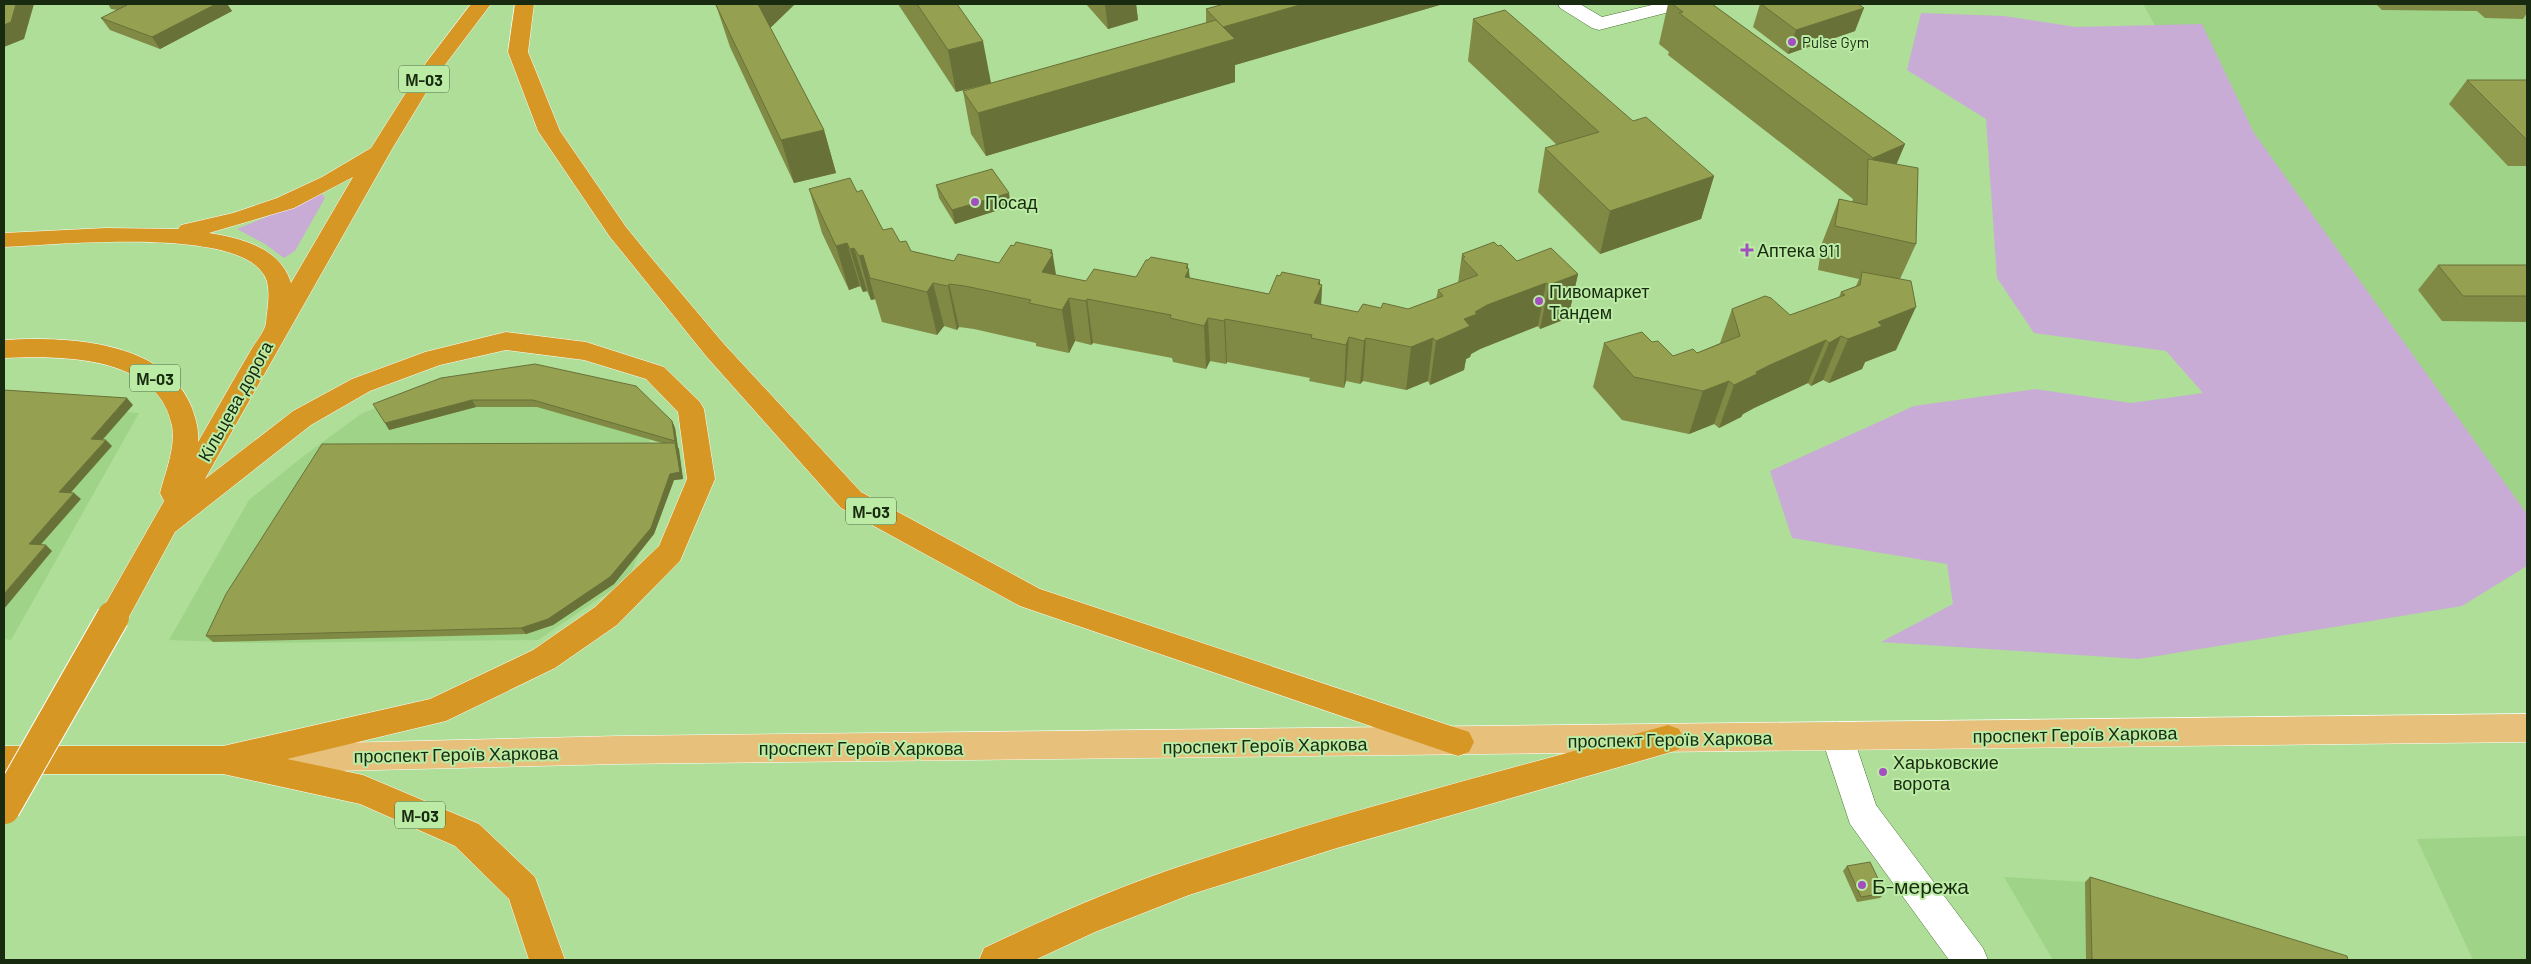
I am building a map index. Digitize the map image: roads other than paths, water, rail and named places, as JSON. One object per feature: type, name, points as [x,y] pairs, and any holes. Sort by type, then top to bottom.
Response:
[{"type":"highway","name":"Кільцева дорога","points":[[4,808],[276,328],[381,148],[426,76],[481,4]]},
{"type":"highway","name":"М-03","points":[[524,4],[518,52],[549,131],[618,232],[640,259],[716,350],[851,500],[1030,598],[1458,742]]},
{"type":"highway","name":"М-03","points":[[4,240],[165,234],[241,219],[276,208],[328,185],[381,148]]},
{"type":"highway","name":"М-03","points":[[165,234],[227,242],[257,253],[273,268],[278,278],[280,298],[276,328]]},
{"type":"highway","name":"М-03","points":[[166,524],[302,418],[361,385],[434,358],[506,341],[586,351],[655,373],[691,409],[701,479],[670,553],[606,616],[544,659],[435,711],[224,760]]},
{"type":"highway","name":"М-03","points":[[4,349],[37,346],[93,351],[135,365],[164,384],[177,404],[185,426],[180,472],[166,524]]},
{"type":"highway","points":[[997,960],[1084,919],[1189,879],[1337,833],[1668,739]]},
{"type":"highway","name":"проспект Героїв Харкова","points":[[4,760],[224,760]]},
{"type":"highway","name":"М-03","points":[[224,760],[363,790],[467,835],[523,889],[547,960]]},
{"type":"main road","name":"проспект Героїв Харкова","points":[[224,760],[618,750],[1458,742],[2527,728]]},
{"type":"street","points":[[1566,4],[1599,24],[1678,4]]},
{"type":"street","points":[[1837,736],[1862,813],[1970,960]]},
{"type":"place","name":"Pulse Gym","points":[[1792,42]]},
{"type":"place","name":"Посад","points":[[975,202]]},
{"type":"place","name":"Аптека 911","points":[[1747,250]]},
{"type":"place","name":"Пивомаркет Тандем","points":[[1539,301]]},
{"type":"place","name":"Харьковские ворота","points":[[1883,772]]},
{"type":"place","name":"Б-мережа","points":[[1862,885]]}]
